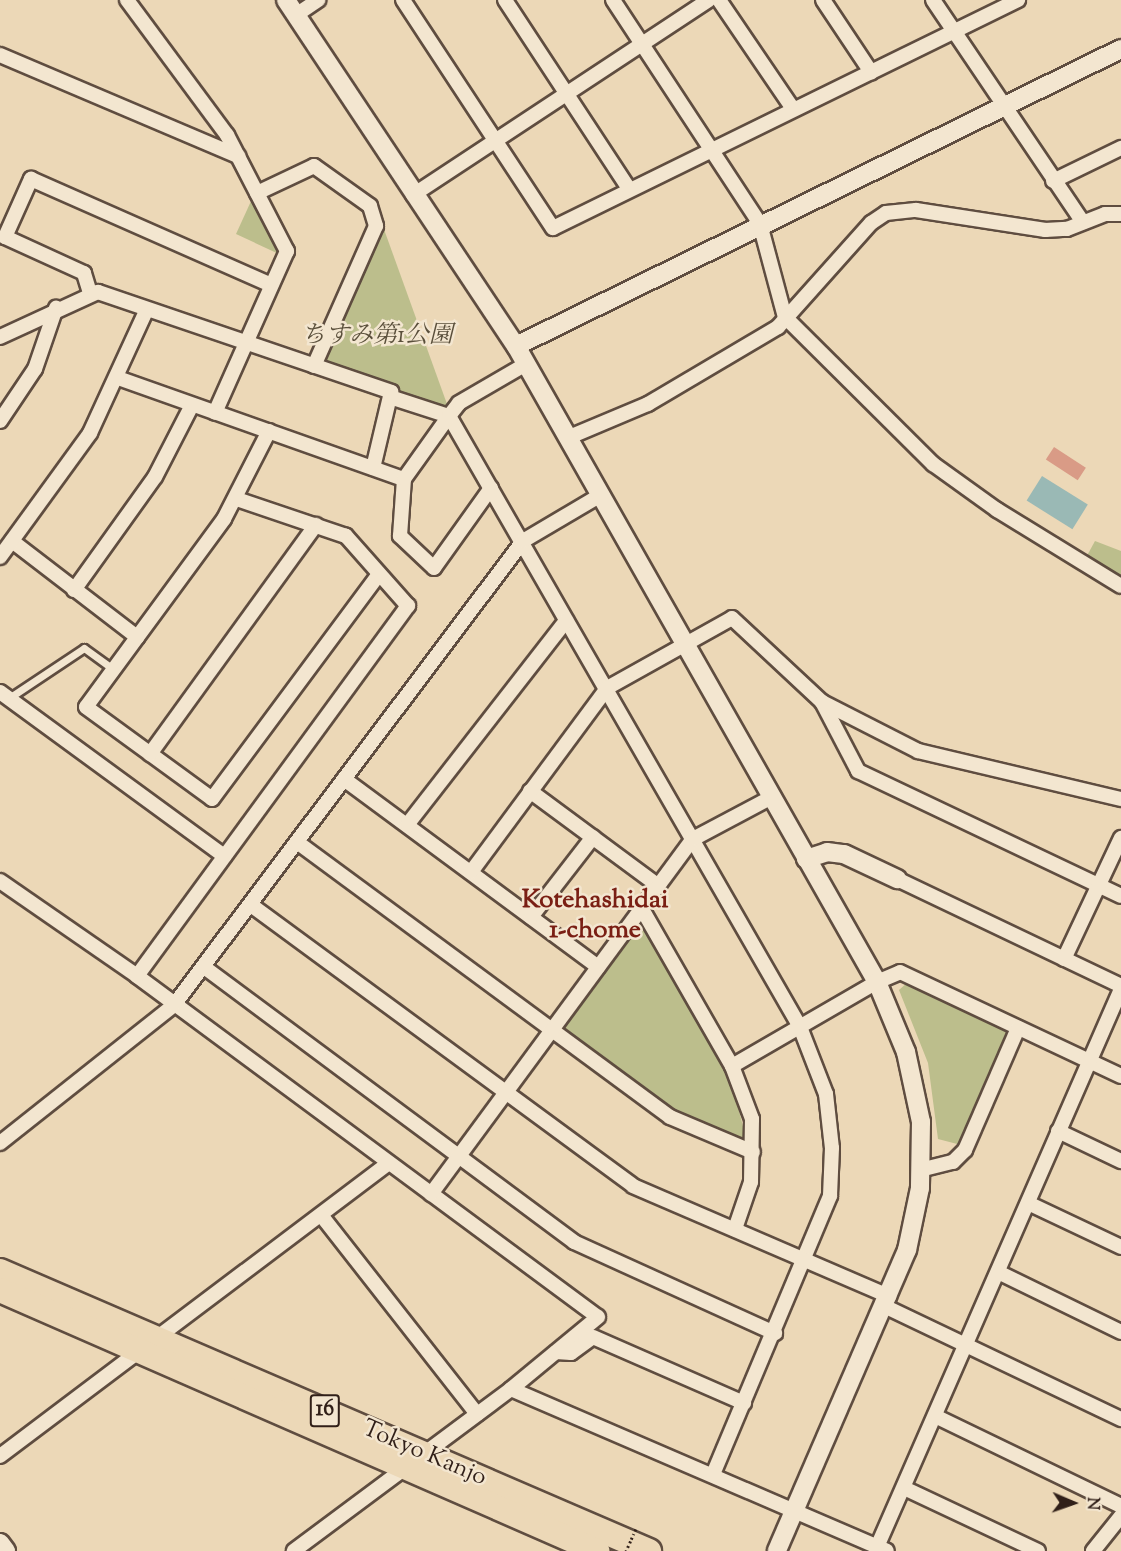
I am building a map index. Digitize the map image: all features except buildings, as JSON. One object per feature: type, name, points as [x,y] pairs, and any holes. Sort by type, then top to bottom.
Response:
[{"type":"highway","name":"Tokyo Kanjo","points":[[0,1271],[150,1345],[415,1460],[649,1551]]},
{"type":"highway","name":"Tokyo Kanjo","points":[[0,1290],[150,1345]]},
{"type":"highway","name":"Tokyo Kanjo","points":[[415,1460],[597,1551]]},
{"type":"street","points":[[127,0],[227,135],[287,251],[215,413]]},
{"type":"street","points":[[318,0],[291,7],[413,195],[516,346],[598,496],[685,643],[770,798],[877,982],[906,1052],[916,1088],[920,1170],[907,1250],[777,1551]]},
{"type":"street","points":[[402,0],[553,228],[1018,0]]},
{"type":"street","points":[[505,0],[630,190]]},
{"type":"street","points":[[613,0],[760,224],[784,317],[933,464],[997,510],[1121,586]]},
{"type":"street","points":[[413,195],[709,0]]},
{"type":"street","points":[[719,0],[793,109]]},
{"type":"street","points":[[823,0],[871,72]]},
{"type":"street","points":[[933,0],[1053,181],[1083,222]]},
{"type":"street","points":[[516,346],[1002,105],[1121,49]]},
{"type":"street","points":[[0,55],[238,156]]},
{"type":"street","points":[[1053,181],[1121,148]]},
{"type":"street","points":[[257,193],[314,166],[370,206],[376,226],[314,366]]},
{"type":"street","points":[[90,293],[84,273],[5,237],[31,179],[271,285]]},
{"type":"street","points":[[567,438],[648,404],[778,327],[784,317],[870,223],[885,213],[916,210],[1045,230],[1067,229],[1105,214],[1121,214]]},
{"type":"street","points":[[0,337],[90,293],[147,309],[391,392],[372,468]]},
{"type":"street","points":[[0,421],[35,369],[56,308]]},
{"type":"street","points":[[0,557],[90,433],[118,378],[147,309]]},
{"type":"street","points":[[491,488],[434,568],[400,536],[404,479],[449,416],[459,403],[526,364]]},
{"type":"street","points":[[118,378],[404,479]]},
{"type":"street","points":[[390,397],[449,416],[523,541],[566,621],[608,688],[800,1028],[826,1094],[832,1148],[830,1196],[713,1474]]},
{"type":"street","points":[[74,590],[166,460],[192,405]]},
{"type":"street","points":[[269,431],[237,499],[86,707],[212,799],[379,574]]},
{"type":"street","points":[[0,1143],[174,1005],[523,541],[598,496]]},
{"type":"street","points":[[137,976],[408,606],[346,536],[237,499]]},
{"type":"street","points":[[150,754],[316,525]]},
{"type":"street","points":[[12,541],[137,637]]},
{"type":"street","points":[[471,872],[608,688],[732,618],[822,702],[918,751],[1121,799]]},
{"type":"street","points":[[407,825],[566,621]]},
{"type":"street","points":[[4,695],[224,856]]},
{"type":"street","points":[[822,702],[858,771],[1121,896]]},
{"type":"street","points":[[344,779],[598,967]]},
{"type":"street","points":[[530,790],[657,885]]},
{"type":"street","points":[[431,1194],[549,1029],[693,839],[770,798]]},
{"type":"street","points":[[531,917],[593,837]]},
{"type":"street","points":[[1064,959],[1121,838]]},
{"type":"street","points":[[297,842],[670,1117],[753,1152]]},
{"type":"street","points":[[511,1389],[713,1474],[882,1549],[904,1488],[1121,987],[844,854],[827,852],[806,859]]},
{"type":"street","points":[[0,881],[137,976],[598,1317],[511,1389],[294,1551]]},
{"type":"street","points":[[251,905],[633,1186],[805,1260],[966,1345],[1121,1419]]},
{"type":"street","points":[[642,909],[732,1066],[752,1119],[751,1182],[735,1229]]},
{"type":"street","points":[[204,967],[596,1255],[774,1333]]},
{"type":"street","points":[[732,1066],[877,982],[900,972],[1121,1076]]},
{"type":"street","points":[[920,1170],[953,1162],[965,1150],[1018,1028]]},
{"type":"street","points":[[1058,1131],[1121,1161]]},
{"type":"street","points":[[0,1456],[389,1163]]},
{"type":"street","points":[[1028,1203],[1121,1247]]},
{"type":"street","points":[[321,1215],[477,1414]]},
{"type":"street","points":[[998,1272],[1121,1332]]},
{"type":"street","points":[[556,1352],[571,1353],[593,1337],[744,1403]]},
{"type":"street","points":[[935,1416],[1121,1506]]},
{"type":"street","points":[[904,1488],[1038,1551]]},
{"type":"street","points":[[1093,1551],[1121,1516]]},
{"type":"street","points":[[0,1543],[6,1551]]},
{"type":"lane","points":[[4,695],[84,648],[113,669]]},
{"type":"path","points":[[626,1551],[637,1526]]},
{"type":"green space","points":[[252,199],[281,255],[236,234]]},
{"type":"green space","name":"ちすみ第1公園","points":[[381,221],[447,404],[441,409],[325,364],[322,355]]},
{"type":"green space","points":[[1095,541],[1121,551],[1121,579],[1083,563]]},
{"type":"green space","points":[[632,931],[645,931],[731,1080],[746,1138],[740,1142],[669,1111],[565,1036],[565,1025]]},
{"type":"green space","points":[[908,982],[1006,1028],[1008,1038],[961,1145],[938,1139],[928,1063],[899,990]]},
{"type":"water","points":[[1042,476],[1088,505],[1072,529],[1027,501]]},
{"type":"district","name":"Kotehashidai 1-chome","points":[[595,916]]}]
